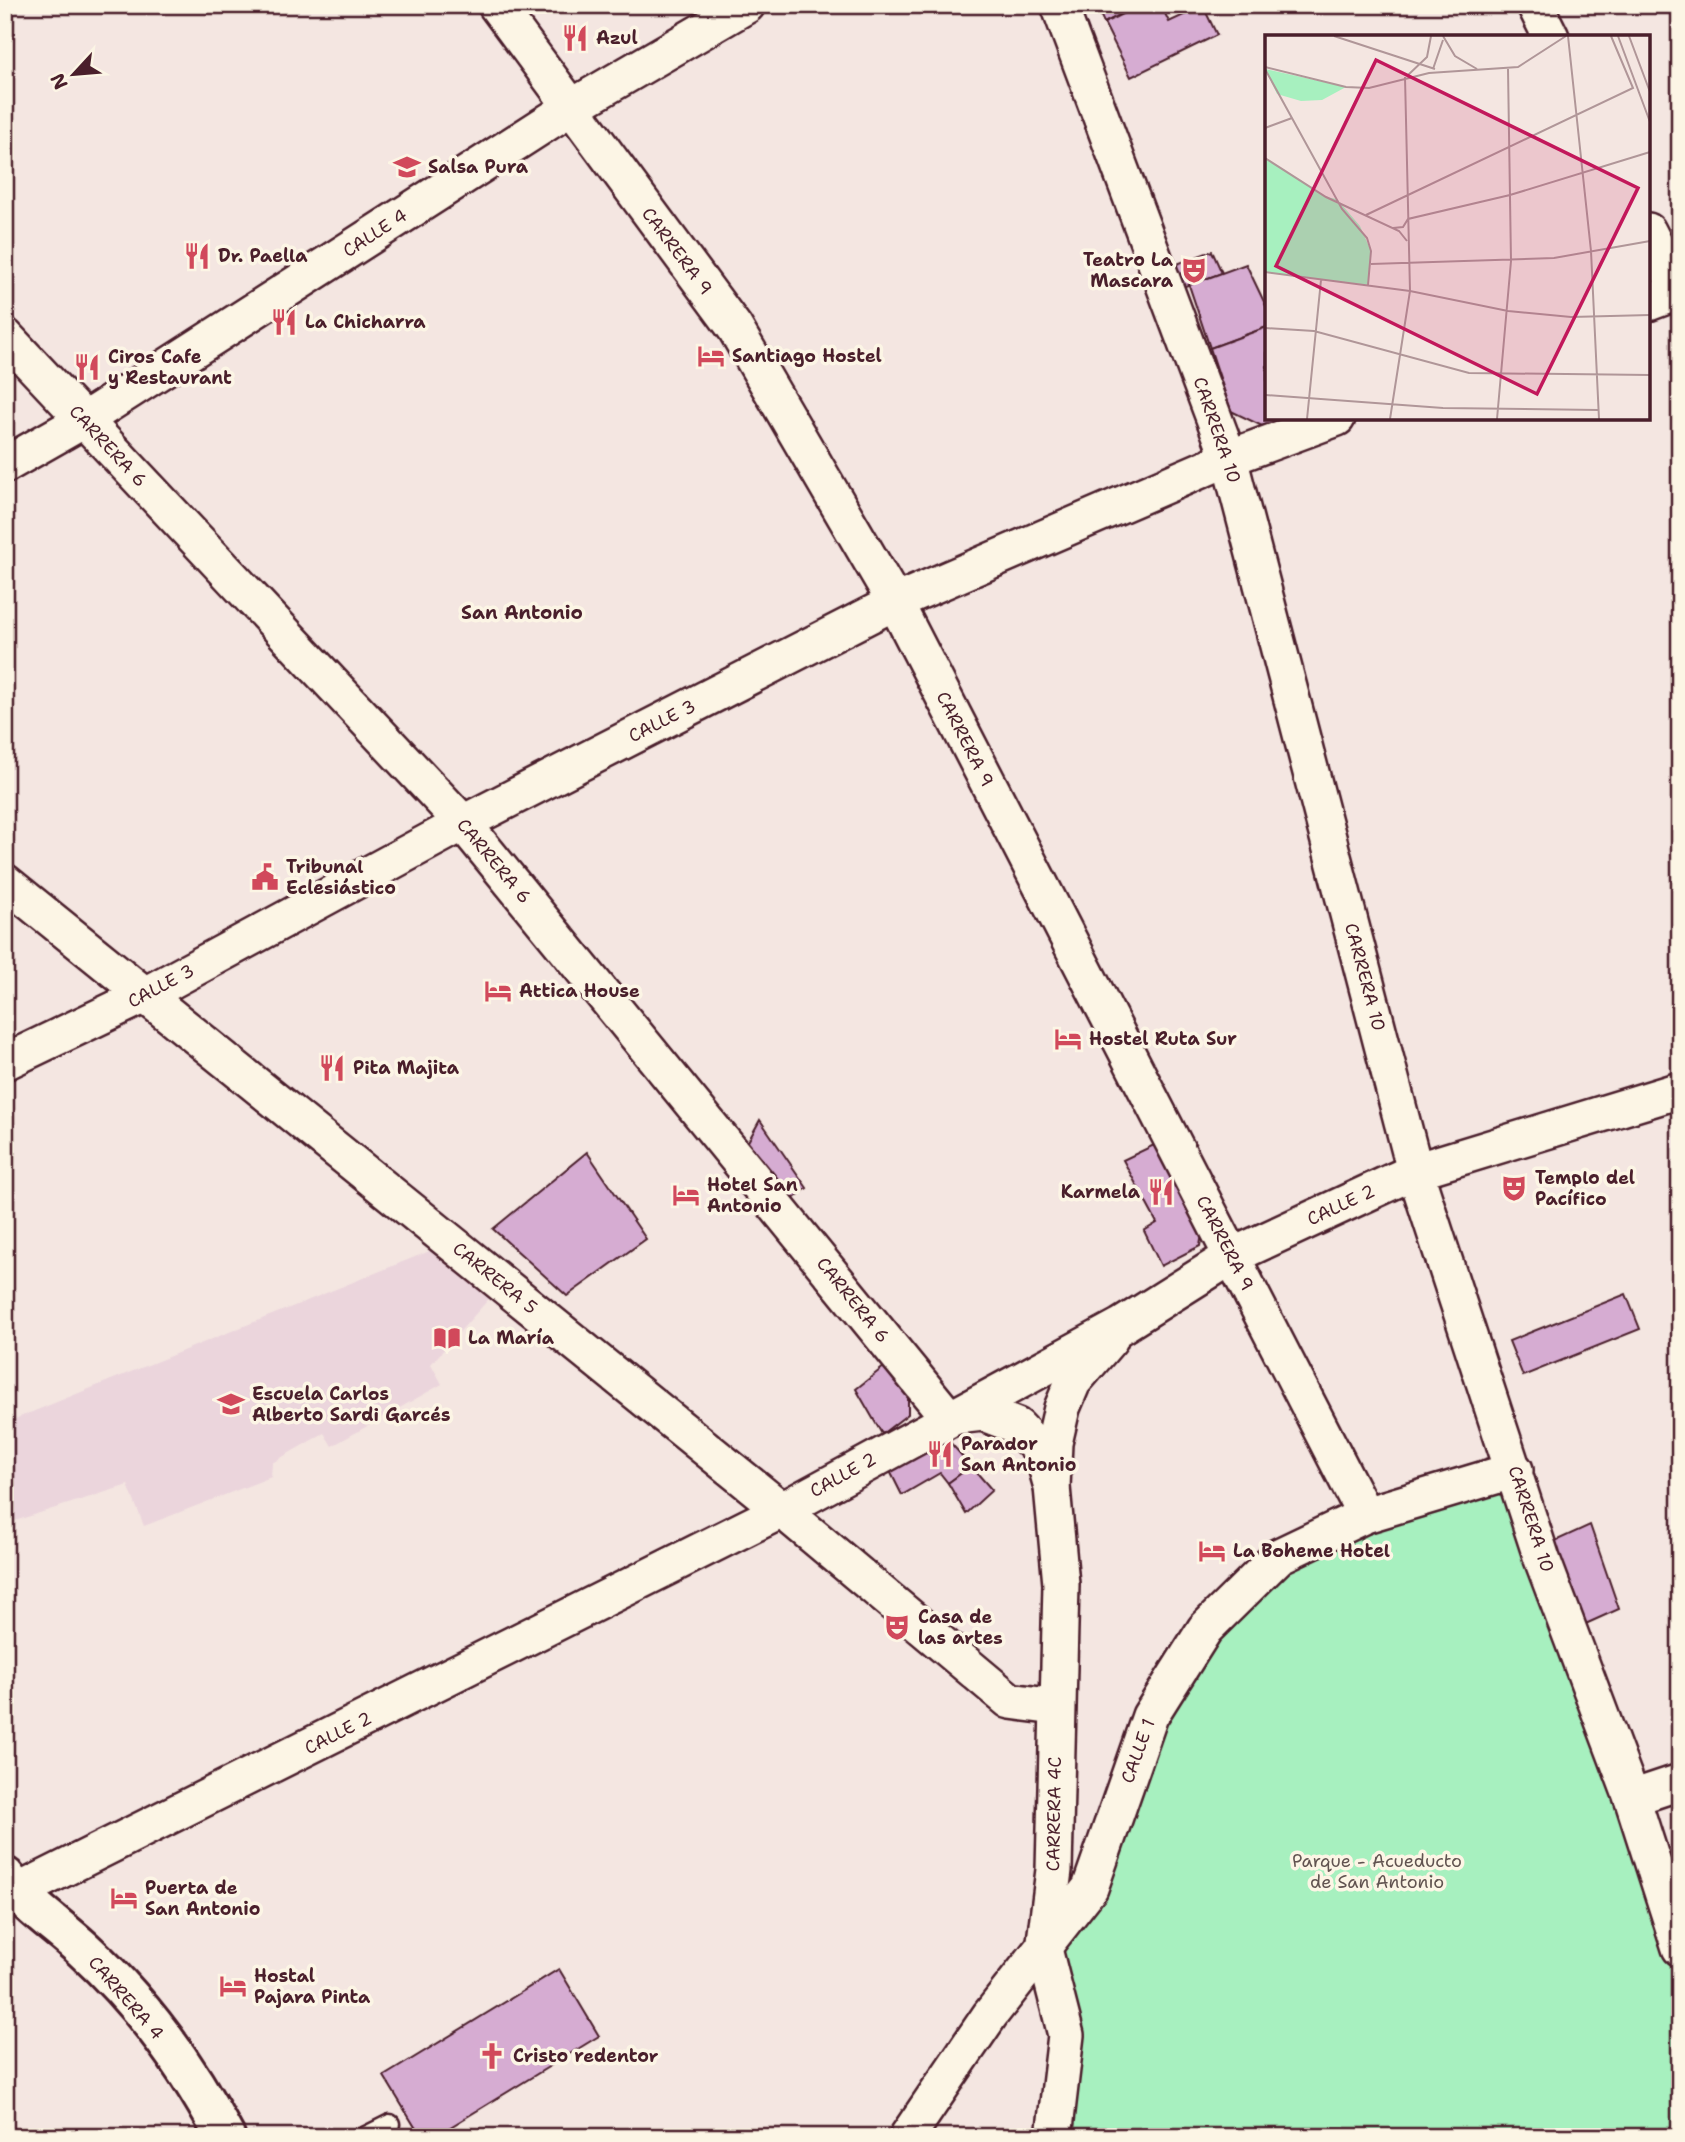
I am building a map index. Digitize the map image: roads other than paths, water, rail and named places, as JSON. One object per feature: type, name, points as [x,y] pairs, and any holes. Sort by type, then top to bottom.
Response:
[{"type":"main road","name":"CARRERA 4","points":[[9,1885],[84,1950],[149,2019],[205,2100],[225,2137]]},
{"type":"street","name":"CARRERA 9","points":[[496,5],[735,328],[895,602],[1365,1515]]},
{"type":"street","name":"CALLE 4","points":[[5,465],[84,420],[570,108],[747,5]]},
{"type":"street","name":"CARRERA 10","points":[[1059,5],[1229,458],[1415,1171],[1542,1559],[1632,1798],[1680,1948]]},
{"type":"street","points":[[1535,5],[1550,35]]},
{"type":"street","points":[[1650,236],[1672,295]]},
{"type":"street","name":"CARRERA 6","points":[[5,336],[463,823],[948,1417]]},
{"type":"street","name":"CALLE 3","points":[[5,1062],[145,995],[463,823],[895,602],[1229,458],[1332,420]]},
{"type":"street","name":"CARRERA 5","points":[[5,883],[782,1510],[1010,1700],[1056,1707]]},
{"type":"street","name":"CALLE 2","points":[[9,1885],[782,1510],[948,1417],[1121,1325],[1232,1256],[1415,1171],[1680,1090]]},
{"type":"street","name":"CARRERA 4C","points":[[1054,2137],[1066,2035],[1044,1949],[1054,1870],[1061,1584],[1052,1487],[1054,1443],[1062,1408],[1073,1382],[1121,1325]]},
{"type":"street","name":"CARRERA 4C","points":[[948,1417],[984,1413],[1017,1426],[1042,1452],[1052,1487]]},
{"type":"street","name":"CALLE 1","points":[[906,2137],[990,2015],[1090,1888],[1150,1716],[1205,1629],[1279,1556],[1365,1515],[1515,1470]]},
{"type":"street","points":[[1632,1798],[1680,1782]]},
{"type":"lane","points":[[364,2137],[390,2124]]},
{"type":"place","name":"Azul","points":[[575,38]]},
{"type":"place","name":"Salsa Pura","points":[[407,167]]},
{"type":"place","name":"Dr. Paella","points":[[197,256]]},
{"type":"place","name":"Teatro La Mascara","points":[[1194,270]]},
{"type":"place","name":"La Chicharra","points":[[284,322]]},
{"type":"place","name":"Santiago Hostel","points":[[711,356]]},
{"type":"place","name":"Ciros Cafe y Restaurant","points":[[87,367]]},
{"type":"place","name":"Tribunal Eclesiástico","points":[[265,877]]},
{"type":"place","name":"Attica House","points":[[498,991]]},
{"type":"place","name":"Hostel Ruta Sur","points":[[1068,1039]]},
{"type":"place","name":"Pita Majita","points":[[332,1068]]},
{"type":"place","name":"Templo del Pacífico","points":[[1514,1188]]},
{"type":"place","name":"Karmela","points":[[1161,1192]]},
{"type":"place","name":"Hotel San Antonio","points":[[686,1195]]},
{"type":"place","name":"La María","points":[[447,1338]]},
{"type":"place","name":"Escuela Carlos Alberto Sardi Garcés","points":[[231,1404]]},
{"type":"place","name":"Parador San Antonio","points":[[940,1454]]},
{"type":"place","name":"La Boheme Hotel","points":[[1212,1551]]},
{"type":"place","name":"Casa de las artes","points":[[897,1627]]},
{"type":"place","name":"Puerta de San Antonio","points":[[124,1898]]},
{"type":"place","name":"Hostal Pajara Pinta","points":[[233,1986]]},
{"type":"place","name":"Cristo redentor","points":[[492,2056]]},
{"type":"district","name":"San Antonio","points":[[522,612]]},
{"type":"park label","name":"Parque - Acueducto de San Antonio","points":[[1377,1871]]}]
